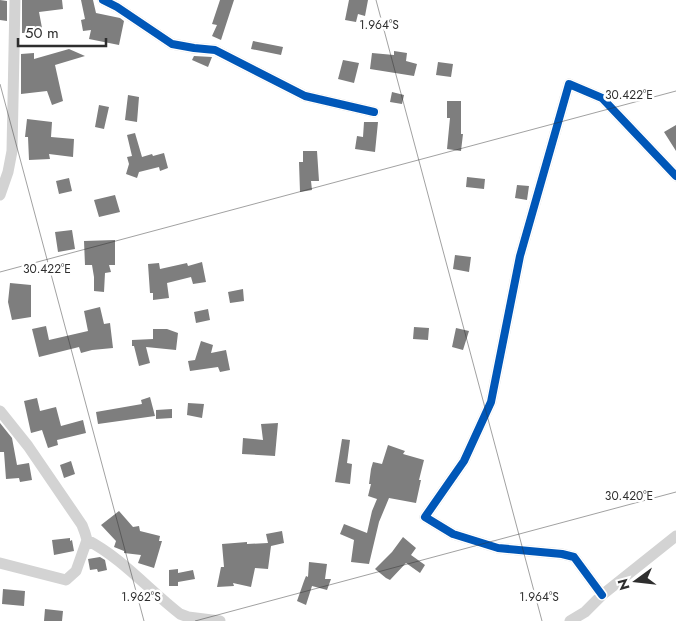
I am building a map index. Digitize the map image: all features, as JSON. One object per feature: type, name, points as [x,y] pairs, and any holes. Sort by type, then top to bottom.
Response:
[{"type":"street","points":[[0,195],[8,172],[12,151],[15,0]]},
{"type":"street","points":[[104,0],[118,7],[172,44],[215,50],[306,96],[374,112]]},
{"type":"street","points":[[602,595],[574,557],[562,554],[498,548],[454,534],[426,517],[464,460],[491,402],[520,256],[569,84],[602,98],[676,176]]},
{"type":"street","points":[[0,411],[28,446],[82,525],[86,540],[76,571],[66,580],[0,563]]},
{"type":"street","points":[[570,621],[585,612],[602,595],[676,536]]},
{"type":"street","points":[[86,540],[100,547],[118,561],[180,614],[188,618],[220,621]]},
{"type":"building","points":[[0,0],[7,1],[7,21],[0,20]]},
{"type":"building","points":[[22,0],[62,0],[63,9],[39,12],[42,28],[22,33]]},
{"type":"building","points":[[81,0],[93,0],[96,13],[120,18],[124,21],[119,45],[89,39],[91,30],[83,31],[81,20],[85,19]]},
{"type":"building","points":[[220,0],[234,0],[221,40],[212,36],[217,25],[212,24]]},
{"type":"building","points":[[349,0],[368,0],[365,16],[358,14],[356,22],[345,20]]},
{"type":"building","points":[[253,41],[283,47],[281,55],[251,49]]},
{"type":"building","points":[[69,49],[85,56],[55,65],[63,101],[52,105],[47,91],[21,94],[21,54],[34,53],[34,59]]},
{"type":"building","points":[[394,51],[407,53],[406,61],[417,64],[414,76],[370,69],[372,53],[394,55]]},
{"type":"building","points":[[194,56],[212,57],[208,67],[192,60]]},
{"type":"building","points":[[343,60],[359,63],[354,83],[338,79]]},
{"type":"building","points":[[438,62],[453,64],[451,77],[436,75]]},
{"type":"building","points":[[392,92],[404,95],[402,104],[390,102]]},
{"type":"building","points":[[128,95],[139,97],[137,122],[125,120]]},
{"type":"building","points":[[447,101],[461,101],[461,134],[463,134],[461,151],[447,149],[450,118],[447,118]]},
{"type":"building","points":[[99,105],[109,107],[104,129],[95,127]]},
{"type":"building","points":[[27,119],[52,122],[51,137],[74,139],[73,157],[49,154],[50,159],[29,160],[28,137],[25,137]]},
{"type":"building","points":[[364,122],[378,122],[375,152],[355,149],[357,136],[363,137]]},
{"type":"building","points":[[676,125],[676,151],[664,132]]},
{"type":"building","points":[[135,133],[142,157],[164,153],[168,168],[160,171],[159,167],[139,172],[137,178],[126,174],[129,164],[127,157],[132,156],[127,135]]},
{"type":"building","points":[[303,151],[317,151],[319,181],[311,181],[312,190],[300,192],[299,162],[303,162]]},
{"type":"building","points":[[467,177],[485,179],[484,189],[466,187]]},
{"type":"building","points":[[69,178],[72,191],[59,194],[56,181]]},
{"type":"building","points":[[517,185],[529,186],[527,200],[515,198]]},
{"type":"building","points":[[115,195],[120,212],[99,217],[94,200]]},
{"type":"building","points":[[72,230],[75,249],[58,252],[55,232]]},
{"type":"building","points":[[115,240],[115,265],[109,265],[111,272],[105,273],[104,292],[94,291],[92,265],[85,265],[84,241]]},
{"type":"building","points":[[455,255],[471,257],[469,272],[453,269]]},
{"type":"building","points":[[202,262],[206,282],[193,284],[191,277],[167,283],[169,298],[153,300],[153,293],[150,293],[148,264],[159,263],[160,269],[187,263],[188,266]]},
{"type":"building","points":[[10,283],[31,285],[31,317],[12,320],[8,302]]},
{"type":"building","points":[[243,289],[244,301],[230,303],[228,292]]},
{"type":"building","points":[[100,307],[104,324],[110,323],[113,348],[81,353],[79,347],[39,357],[32,329],[46,326],[49,340],[88,331],[84,311]]},
{"type":"building","points":[[208,309],[210,320],[196,323],[194,312]]},
{"type":"building","points":[[414,327],[429,328],[428,340],[413,339]]},
{"type":"building","points":[[456,328],[469,331],[463,350],[452,347]]},
{"type":"building","points":[[153,329],[167,329],[178,333],[176,350],[146,347],[150,363],[139,366],[134,346],[132,346],[132,340],[153,339]]},
{"type":"building","points":[[201,341],[213,345],[211,353],[226,350],[230,370],[220,372],[218,367],[190,371],[188,361],[195,360]]},
{"type":"building","points":[[150,397],[155,416],[98,424],[96,412],[142,404],[141,400]]},
{"type":"building","points":[[37,398],[40,411],[56,407],[61,426],[83,420],[86,433],[57,440],[58,445],[48,448],[42,430],[31,433],[24,401]]},
{"type":"building","points":[[188,403],[204,404],[202,418],[187,415]]},
{"type":"building","points":[[172,409],[172,418],[156,419],[156,410]]},
{"type":"building","points":[[0,423],[12,438],[17,465],[29,463],[32,480],[20,482],[19,478],[6,479],[4,452],[0,452]]},
{"type":"building","points":[[278,423],[275,456],[242,454],[243,438],[263,440],[261,424]]},
{"type":"building","points":[[342,439],[350,440],[347,463],[352,464],[350,484],[335,482]]},
{"type":"building","points":[[388,445],[405,451],[403,454],[424,460],[416,503],[389,498],[379,522],[369,564],[351,562],[354,540],[340,534],[344,524],[367,533],[377,499],[368,496],[371,484],[369,484],[371,469],[373,462],[382,464]]},
{"type":"building","points":[[71,461],[75,474],[64,478],[60,465]]},
{"type":"building","points":[[119,511],[133,527],[139,526],[140,531],[160,536],[159,541],[162,541],[154,568],[138,563],[141,555],[124,553],[124,551],[114,547],[116,541],[101,525]]},
{"type":"building","points":[[282,531],[284,543],[271,546],[268,569],[255,568],[251,587],[233,583],[234,586],[217,587],[221,567],[224,567],[222,544],[268,543],[266,534]]},
{"type":"building","points":[[403,537],[416,548],[411,555],[425,565],[420,573],[406,563],[390,580],[375,569],[392,552]]},
{"type":"building","points":[[70,538],[74,551],[54,555],[52,540]]},
{"type":"building","points":[[100,557],[105,560],[107,570],[98,572],[97,569],[90,570],[88,559]]},
{"type":"building","points":[[309,562],[327,564],[325,579],[331,579],[327,590],[312,586],[306,605],[297,601],[306,576],[308,577]]},
{"type":"building","points":[[178,569],[178,573],[193,570],[195,579],[178,582],[178,586],[169,586],[169,570]]},
{"type":"building","points":[[3,589],[25,591],[24,606],[2,604]]},
{"type":"building","points":[[45,609],[63,611],[62,621],[44,621]]},
{"type":"cycle path","points":[[103,0],[117,7],[172,44],[215,50],[305,96],[374,112]]},
{"type":"cycle path","points":[[602,595],[574,557],[562,554],[498,548],[453,534],[425,517],[464,461],[491,402],[520,256],[569,84],[602,98],[676,176]]}]
